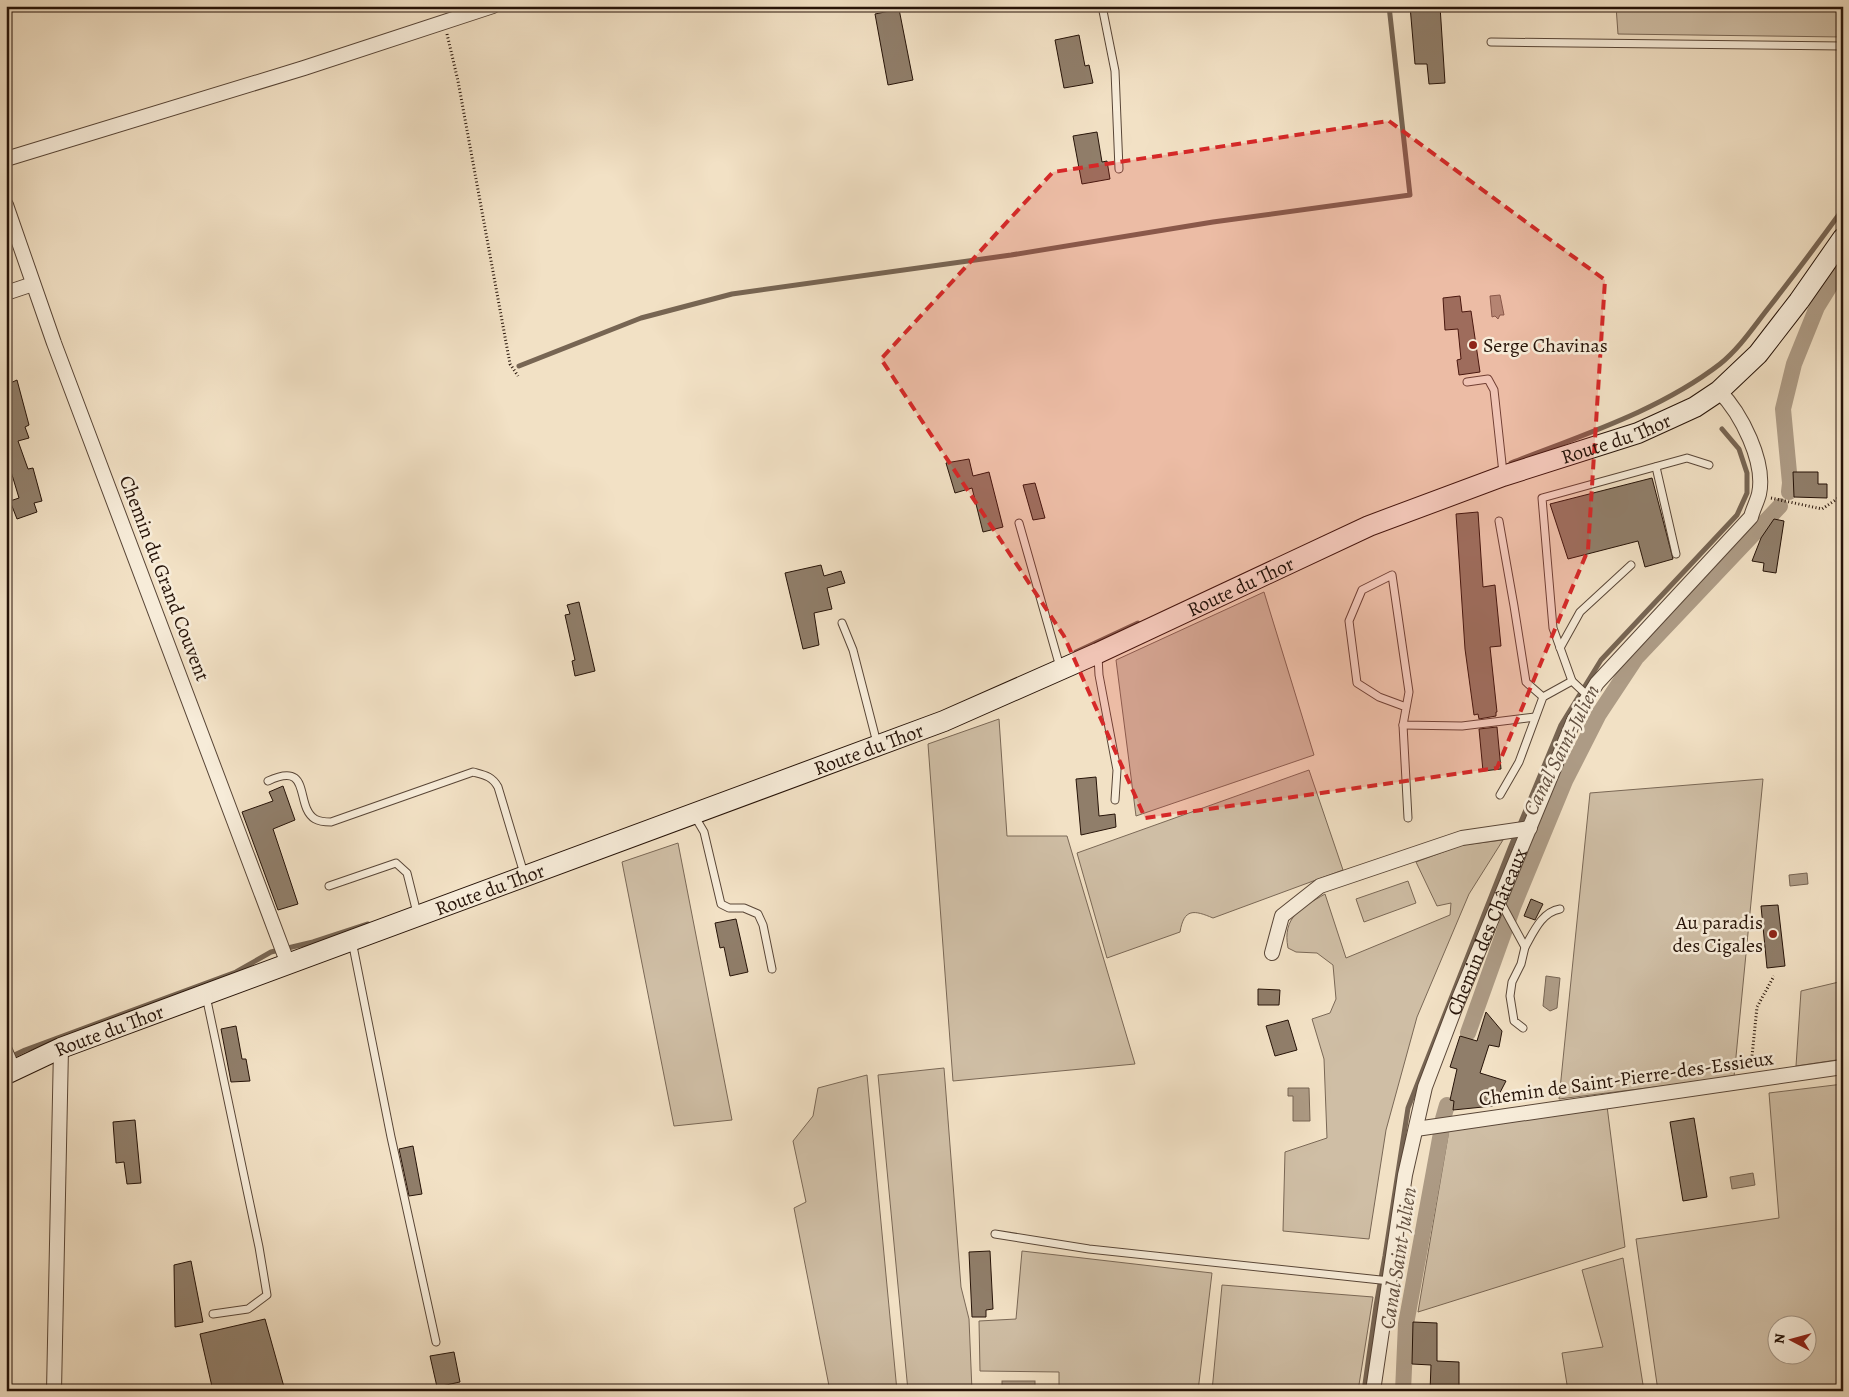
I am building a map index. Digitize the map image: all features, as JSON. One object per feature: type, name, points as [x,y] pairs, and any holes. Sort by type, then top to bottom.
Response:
[{"type":"street","points":[[6,159],[304,68],[494,6]]},
{"type":"street","name":"Chemin du Grand Couvent","points":[[6,205],[33,284],[288,964]]},
{"type":"street","points":[[1719,391],[1758,354],[1843,238]]},
{"type":"street","points":[[6,293],[33,284]]},
{"type":"street","name":"Route du Thor","points":[[12,1072],[61,1048],[944,721],[1098,654],[1369,526],[1503,476],[1638,433],[1695,407],[1719,391]]},
{"type":"street","name":"Chemin des Châteaux","points":[[1373,1391],[1406,1176],[1425,1087],[1455,1008],[1574,720],[1598,683],[1751,517],[1759,493],[1760,467],[1752,443],[1730,402],[1719,391]]},
{"type":"street","points":[[1272,953],[1282,916],[1320,886],[1462,838],[1530,828]]},
{"type":"street","points":[[54,1391],[61,1048]]},
{"type":"street","name":"Chemin de Saint-Pierre-des-Essieux","points":[[1416,1129],[1843,1067]]},
{"type":"lane","points":[[812,6],[820,6]]},
{"type":"lane","points":[[1102,6],[1115,71],[1119,169]]},
{"type":"lane","points":[[1491,42],[1843,46]]},
{"type":"lane","points":[[1467,382],[1488,379],[1494,390],[1503,476]]},
{"type":"lane","points":[[1589,697],[1572,681],[1553,628],[1542,498],[1688,458],[1709,465]]},
{"type":"lane","points":[[1656,466],[1676,554]]},
{"type":"lane","points":[[1499,521],[1526,682],[1543,697]]},
{"type":"lane","points":[[1019,524],[1060,670]]},
{"type":"lane","points":[[1560,648],[1580,612],[1631,565]]},
{"type":"lane","points":[[1406,707],[1379,697],[1356,683],[1349,621],[1362,590],[1392,575],[1409,692],[1403,725],[1408,818]]},
{"type":"lane","points":[[842,623],[853,650],[878,746]]},
{"type":"lane","points":[[1098,654],[1099,675],[1117,770],[1115,800]]},
{"type":"lane","points":[[1500,795],[1519,762],[1543,697],[1572,681]]},
{"type":"lane","points":[[1403,725],[1462,726],[1535,717]]},
{"type":"lane","points":[[268,781],[281,775],[289,776],[298,781],[314,819],[322,822],[331,822],[473,772],[484,774],[493,779],[498,787],[522,867],[527,876]]},
{"type":"lane","points":[[694,814],[704,832],[721,904],[729,908],[744,908],[758,914],[763,925],[772,969]]},
{"type":"lane","points":[[329,886],[396,863],[407,872],[418,916]]},
{"type":"lane","points":[[1500,900],[1525,947]]},
{"type":"lane","points":[[1524,1028],[1514,1021],[1510,996],[1512,982],[1521,964],[1525,947],[1538,924],[1550,911],[1560,909]]},
{"type":"lane","points":[[352,940],[391,1137],[436,1342]]},
{"type":"lane","points":[[206,995],[259,1246],[267,1295],[248,1309],[212,1314]]},
{"type":"lane","points":[[6,1044],[12,1072]]},
{"type":"lane","points":[[995,1234],[1089,1249],[1390,1281]]},
{"type":"path","points":[[444,22],[458,81],[510,364],[518,376]]},
{"type":"path","points":[[1843,389],[1841,397],[1843,401]]},
{"type":"path","points":[[1759,493],[1772,498],[1822,509],[1843,495]]},
{"type":"path","points":[[1750,1081],[1756,1007],[1774,976]]},
{"type":"highlighted area","points":[[1389,121],[1605,280],[1588,550],[1497,768],[1145,818],[1064,636],[881,359],[1053,172]]},
{"type":"shaded area","points":[[1616,6],[1843,6],[1843,37],[1618,34]]},
{"type":"shaded area","points":[[1500,295],[1504,315],[1500,315],[1498,319],[1495,316],[1492,317],[1490,296]]},
{"type":"shaded area","points":[[1264,592],[1314,755],[1136,816],[1116,660]]},
{"type":"shaded area","points":[[999,719],[1007,836],[1067,836],[1135,1064],[953,1081],[928,744]]},
{"type":"shaded area","points":[[1309,770],[1343,870],[1213,918],[1200,913],[1191,913],[1184,919],[1180,932],[1107,958],[1077,853]]},
{"type":"shaded area","points":[[1763,779],[1734,1077],[1559,1099],[1590,793]]},
{"type":"shaded area","points":[[1503,840],[1469,894],[1417,1017],[1386,1130],[1369,1239],[1283,1231],[1285,1152],[1327,1138],[1324,1059],[1312,1019],[1330,1013],[1336,999],[1333,965],[1317,953],[1296,952],[1288,948],[1288,928],[1291,921],[1301,909],[1325,894],[1346,958],[1450,915],[1451,903],[1437,906],[1416,862],[1462,845]]},
{"type":"shaded area","points":[[678,843],[732,1120],[674,1126],[622,862]]},
{"type":"shaded area","points":[[1807,873],[1808,884],[1790,886],[1789,875]]},
{"type":"shaded area","points":[[1408,881],[1416,903],[1364,922],[1356,899]]},
{"type":"shaded area","points":[[1546,976],[1560,978],[1557,1008],[1550,1011],[1543,1006]]},
{"type":"shaded area","points":[[1843,981],[1843,1059],[1796,1066],[1801,991]]},
{"type":"shaded area","points":[[944,1068],[961,1287],[969,1319],[972,1391],[908,1391],[878,1075]]},
{"type":"shaded area","points":[[867,1075],[897,1391],[830,1391],[794,1208],[806,1202],[793,1141],[813,1116],[818,1088]]},
{"type":"shaded area","points":[[1843,1084],[1843,1391],[1658,1391],[1636,1239],[1779,1218],[1769,1093]]},
{"type":"shaded area","points":[[1288,1088],[1309,1088],[1310,1121],[1293,1121],[1293,1096],[1288,1096]]},
{"type":"shaded area","points":[[1607,1106],[1625,1247],[1418,1312],[1449,1130]]},
{"type":"shaded area","points":[[1753,1173],[1755,1185],[1732,1189],[1730,1177]]},
{"type":"shaded area","points":[[1022,1251],[1212,1273],[1198,1391],[1059,1391],[1059,1372],[980,1371],[979,1321],[1016,1319]]},
{"type":"shaded area","points":[[1623,1258],[1644,1391],[1568,1391],[1562,1353],[1603,1347],[1582,1270]]},
{"type":"shaded area","points":[[1222,1285],[1373,1297],[1358,1391],[1212,1391]]},
{"type":"shaded area","points":[[1002,1381],[1035,1381],[1035,1391],[1002,1391]]},
{"type":"building","points":[[1410,6],[1440,6],[1445,83],[1429,84],[1427,64],[1415,64]]},
{"type":"building","points":[[899,9],[913,80],[888,85],[875,14]]},
{"type":"building","points":[[1079,35],[1085,66],[1089,65],[1093,83],[1064,88],[1055,40]]},
{"type":"building","points":[[1097,132],[1102,162],[1107,161],[1110,179],[1082,184],[1073,136]]},
{"type":"building","points":[[1460,296],[1462,312],[1471,311],[1480,372],[1459,375],[1457,360],[1461,359],[1458,329],[1445,330],[1443,298]]},
{"type":"building","points":[[17,380],[29,425],[25,427],[29,438],[18,441],[28,469],[33,468],[42,501],[34,503],[37,512],[17,519],[10,501],[19,498],[6,455],[6,385]]},
{"type":"building","points":[[969,459],[973,476],[989,472],[1003,527],[983,532],[972,488],[955,493],[946,463]]},
{"type":"building","points":[[1793,472],[1818,472],[1818,484],[1827,484],[1827,498],[1794,497]]},
{"type":"building","points":[[1652,478],[1673,559],[1645,567],[1638,541],[1568,559],[1550,504]]},
{"type":"building","points":[[1035,483],[1045,518],[1033,520],[1023,485]]},
{"type":"building","points":[[1478,512],[1483,587],[1495,585],[1501,646],[1490,647],[1496,716],[1479,719],[1478,714],[1474,715],[1465,649],[1456,514]]},
{"type":"building","points":[[1774,519],[1784,521],[1776,573],[1763,571],[1764,563],[1752,561],[1761,538]]},
{"type":"building","points":[[821,565],[824,576],[841,571],[845,583],[827,588],[832,609],[814,613],[819,645],[803,649],[785,573]]},
{"type":"building","points":[[579,602],[595,671],[575,676],[572,661],[575,660],[565,615],[570,614],[567,605]]},
{"type":"building","points":[[1497,727],[1501,769],[1483,771],[1479,729]]},
{"type":"building","points":[[1096,777],[1099,816],[1115,814],[1116,827],[1081,835],[1076,779]]},
{"type":"building","points":[[283,786],[295,820],[273,829],[298,904],[278,910],[242,812],[273,801],[269,792]]},
{"type":"building","points":[[1531,899],[1543,904],[1535,920],[1524,916]]},
{"type":"building","name":"Au paradis des Cigales","points":[[1778,905],[1785,966],[1767,968],[1761,906]]},
{"type":"building","points":[[736,919],[748,972],[730,976],[724,947],[720,948],[715,923]]},
{"type":"building","points":[[1258,989],[1280,990],[1279,1005],[1258,1005]]},
{"type":"building","points":[[1486,1012],[1502,1031],[1499,1047],[1489,1045],[1480,1073],[1506,1081],[1493,1106],[1453,1110],[1454,1101],[1450,1100],[1457,1069],[1450,1067],[1460,1036],[1477,1041]]},
{"type":"building","points":[[1288,1020],[1297,1050],[1275,1056],[1266,1026]]},
{"type":"building","points":[[236,1026],[242,1059],[246,1059],[250,1081],[231,1082],[221,1029]]},
{"type":"building","points":[[1694,1118],[1707,1197],[1683,1201],[1670,1122]]},
{"type":"building","points":[[135,1120],[141,1183],[127,1184],[124,1162],[116,1163],[113,1122]]},
{"type":"building","points":[[413,1146],[422,1194],[409,1196],[399,1149]]},
{"type":"building","points":[[990,1251],[993,1309],[986,1310],[986,1317],[972,1317],[969,1252]]},
{"type":"building","points":[[191,1261],[203,1322],[175,1327],[174,1265]]},
{"type":"building","points":[[265,1319],[284,1387],[272,1391],[213,1391],[200,1334]]},
{"type":"building","points":[[1413,1322],[1437,1323],[1437,1361],[1459,1362],[1459,1391],[1430,1391],[1431,1365],[1412,1364]]},
{"type":"building","points":[[454,1352],[460,1382],[437,1387],[430,1356]]},
{"type":"waterway","points":[[519,366],[641,318],[732,294],[1011,255],[1213,222],[1410,195],[1389,6]]},
{"type":"waterway","points":[[1511,463],[1646,409],[1696,381],[1720,364],[1746,336],[1843,209]]},
{"type":"waterway","name":"Canal Saint-Julien","points":[[1789,492],[1790,483],[1783,409],[1794,364],[1817,307],[1843,265]]},
{"type":"waterway","points":[[1364,1391],[1408,1108],[1511,846],[1561,725],[1601,660],[1737,515],[1747,493],[1747,473],[1739,449],[1722,429]]},
{"type":"waterway","name":"Canal Saint-Julien","points":[[1468,1033],[1513,907],[1565,781],[1599,714],[1636,658],[1780,506]]},
{"type":"waterway","points":[[1076,652],[1138,623]]},
{"type":"waterway","points":[[6,1059],[25,1050],[236,972],[271,952],[313,942],[368,924]]},
{"type":"waterway","name":"Canal Saint-Julien","points":[[1443,1119],[1447,1105]]},
{"type":"waterway","name":"Canal Saint-Julien","points":[[1403,1391],[1406,1324],[1441,1133]]},
{"type":"place","name":"Serge Chavinas","points":[[1473,345]]},
{"type":"place","name":"Au paradis des Cigales","points":[[1773,934]]}]
